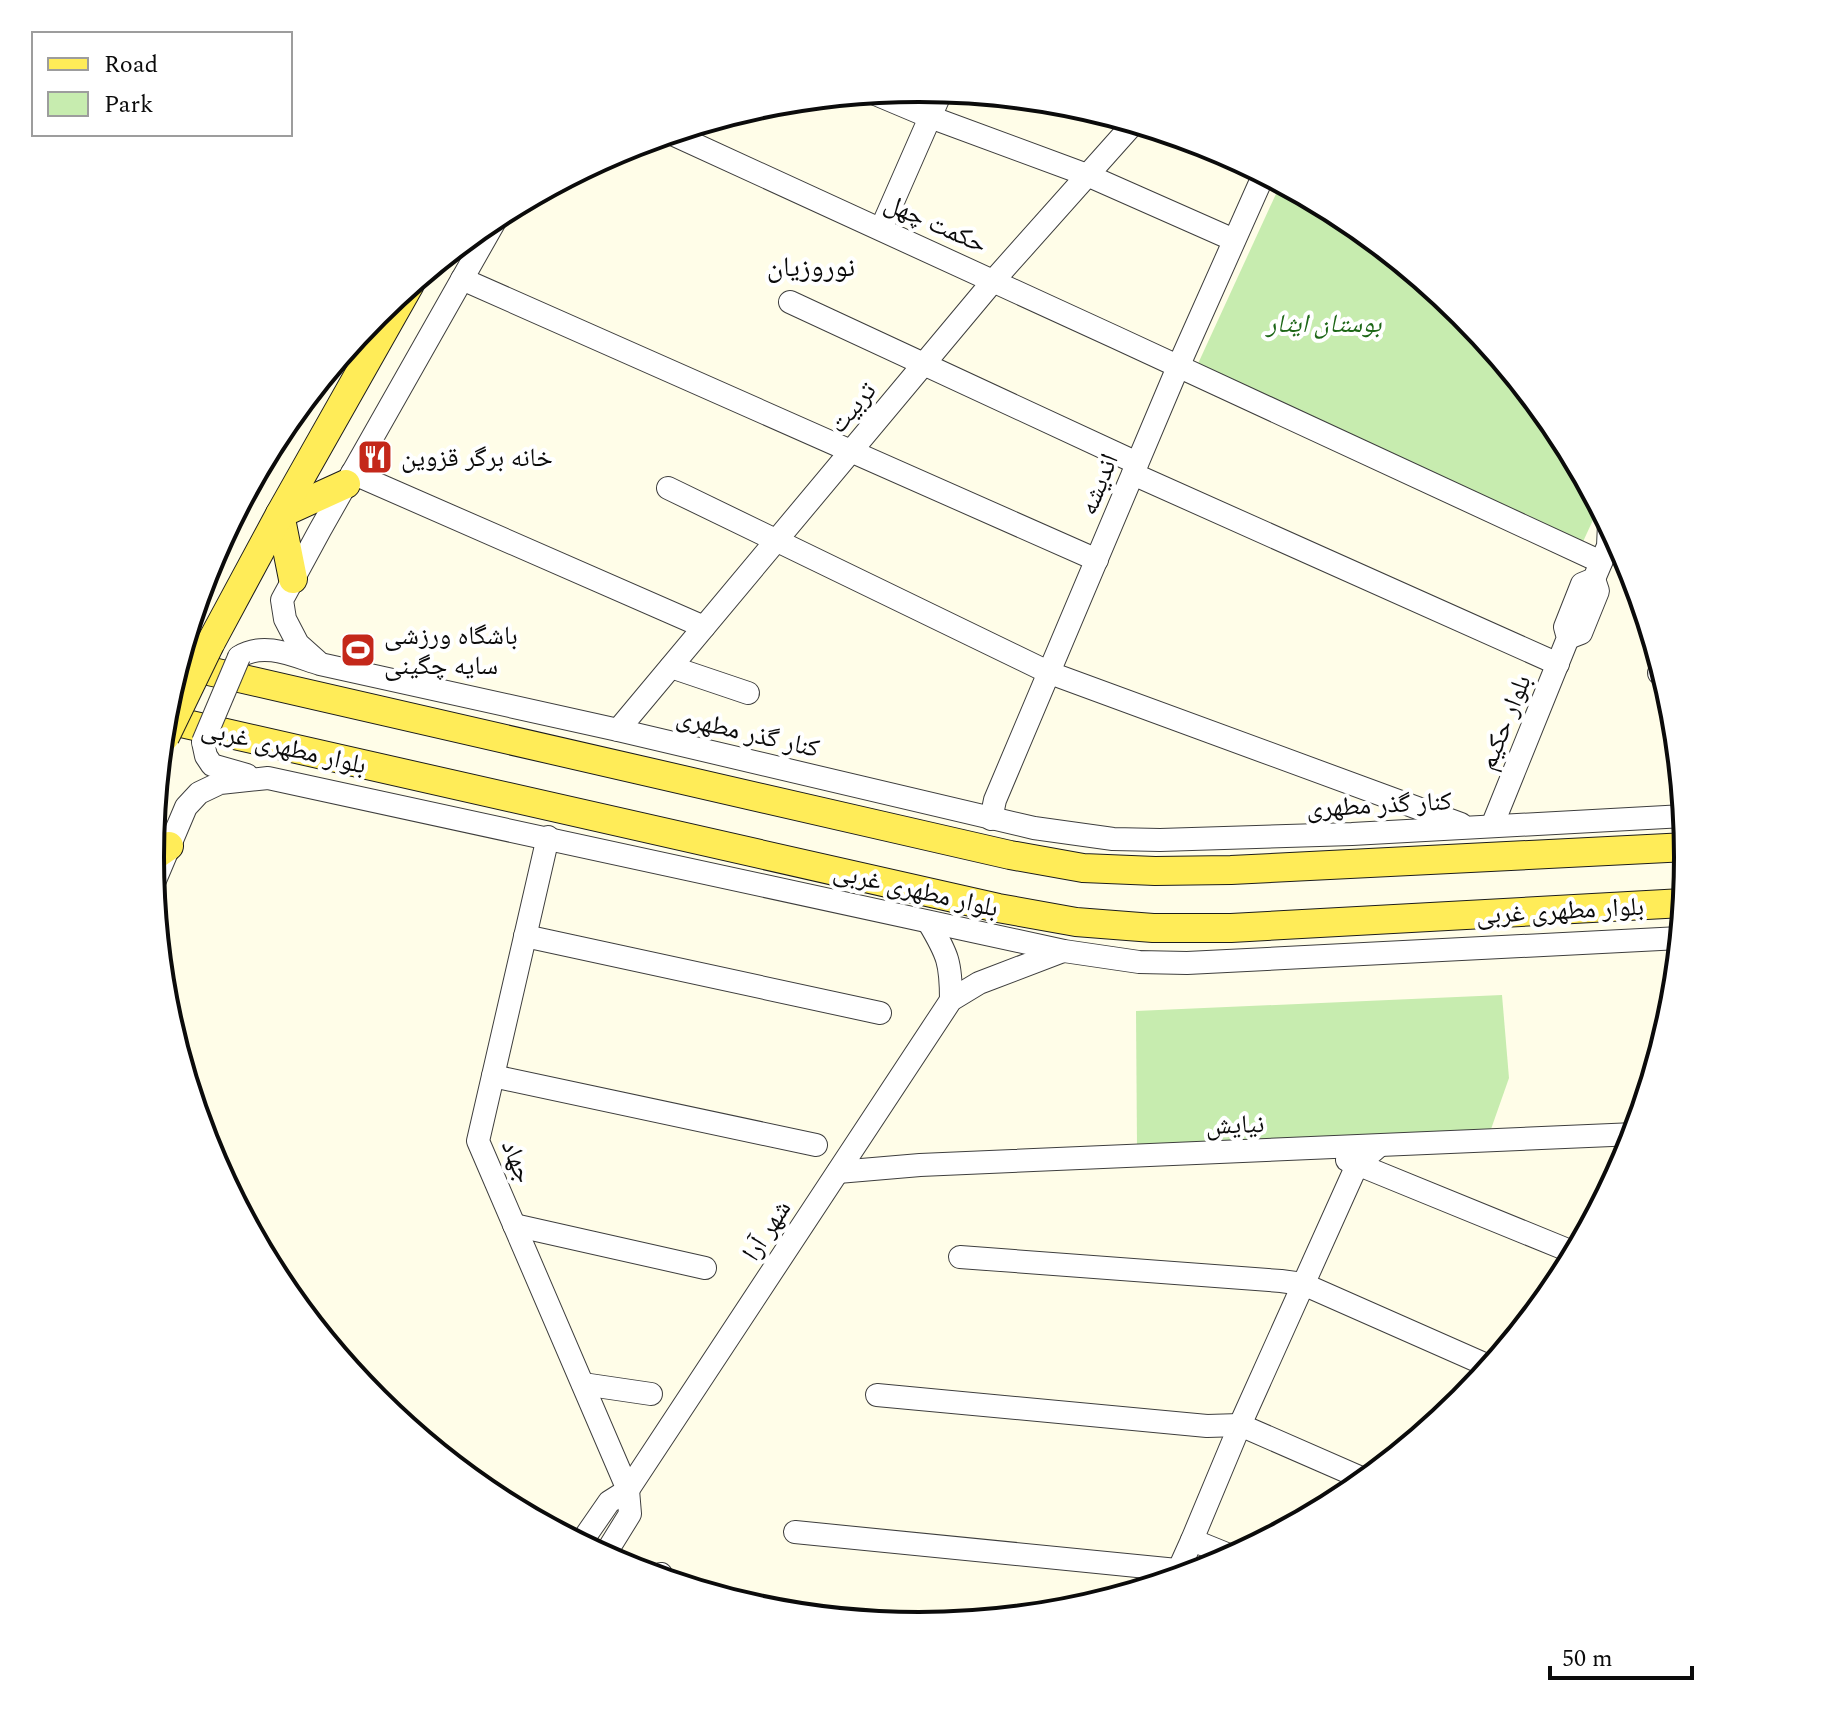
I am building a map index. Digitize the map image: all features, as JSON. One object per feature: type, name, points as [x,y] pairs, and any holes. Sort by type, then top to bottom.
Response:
[{"type":"main road","points":[[182,698],[280,514],[391,317]]},
{"type":"main road","points":[[280,514],[349,479]]},
{"type":"main road","points":[[280,514],[293,579]]},
{"type":"main road","name":"بلوار مطهری غربی","points":[[189,667],[1010,855],[1083,868],[1231,870],[1674,848]]},
{"type":"main road","name":"بلوار مطهری غربی","points":[[174,736],[1076,922],[1153,928],[1231,928],[1672,904]]},
{"type":"street","points":[[897,103],[1087,175],[1234,240]]},
{"type":"street","points":[[881,229],[936,103]]},
{"type":"street","name":"تربیت","points":[[618,730],[994,280],[1126,132]]},
{"type":"street","name":"حکمت چهل","points":[[684,140],[1178,367],[1606,550]]},
{"type":"street","name":"اندیشه","points":[[991,819],[995,800],[1135,468],[1260,184]]},
{"type":"street","points":[[320,664],[298,644],[285,619],[282,600],[484,240]]},
{"type":"street","points":[[462,279],[1097,560]]},
{"type":"street","points":[[790,302],[1135,468],[1558,664]]},
{"type":"street","points":[[349,479],[704,627]]},
{"type":"street","points":[[668,488],[1050,673],[1481,826]]},
{"type":"street","name":"بلوار حکیم","points":[[1481,826],[1568,638],[1581,633],[1598,591],[1606,550]]},
{"type":"street","name":"کنار گذر مطهری","points":[[268,778],[212,765],[203,742],[239,657],[249,651],[265,649],[991,819],[1113,839],[1352,834],[1672,817]]},
{"type":"street","points":[[671,667],[748,693]]},
{"type":"street","points":[[165,844],[186,807],[199,793],[220,783],[268,778],[929,923],[1064,951],[1139,962],[1187,963],[1669,939]]},
{"type":"street","points":[[1306,866],[1352,834]]},
{"type":"street","name":"جهاد","points":[[548,837],[478,1141],[628,1490]]},
{"type":"street","points":[[929,923],[948,955],[951,1000]]},
{"type":"street","points":[[525,936],[880,1013]]},
{"type":"street","points":[[951,1000],[979,983],[1064,951]]},
{"type":"street","name":"شهر آرا","points":[[586,1535],[609,1502],[628,1490],[951,1000]]},
{"type":"street","points":[[493,1076],[816,1145]]},
{"type":"street","name":"نيايش","points":[[838,1172],[935,1164],[1621,1135]]},
{"type":"street","points":[[1180,1565],[1357,1165],[1379,1146]]},
{"type":"street","points":[[1325,1148],[1357,1165],[1564,1249]]},
{"type":"street","points":[[514,1225],[705,1268]]},
{"type":"street","points":[[960,1257],[1303,1284],[1480,1362]]},
{"type":"street","points":[[583,1384],[651,1394]]},
{"type":"street","points":[[877,1395],[1207,1426],[1240,1425],[1353,1474]]},
{"type":"street","name":"شهر آرا","points":[[610,1546],[630,1514],[628,1490]]},
{"type":"street","points":[[795,1532],[1158,1573]]},
{"type":"street","points":[[1192,1540],[1218,1550]]},
{"type":"green space","name":"بوستان ایثار","points":[[1277,193],[1379,258],[1453,323],[1518,397],[1547,438],[1594,519],[1581,546],[1196,368]]},
{"type":"green space","points":[[1502,995],[1509,1078],[1490,1132],[1137,1146],[1136,1011]]},
{"type":"place","name":"خانه برگر قزوین","points":[[375,457]]},
{"type":"place","name":"باشگاه ورزشى سايه چگينى","points":[[358,650]]},
{"type":"district","name":"نوروزیان","points":[[811,266]]}]
